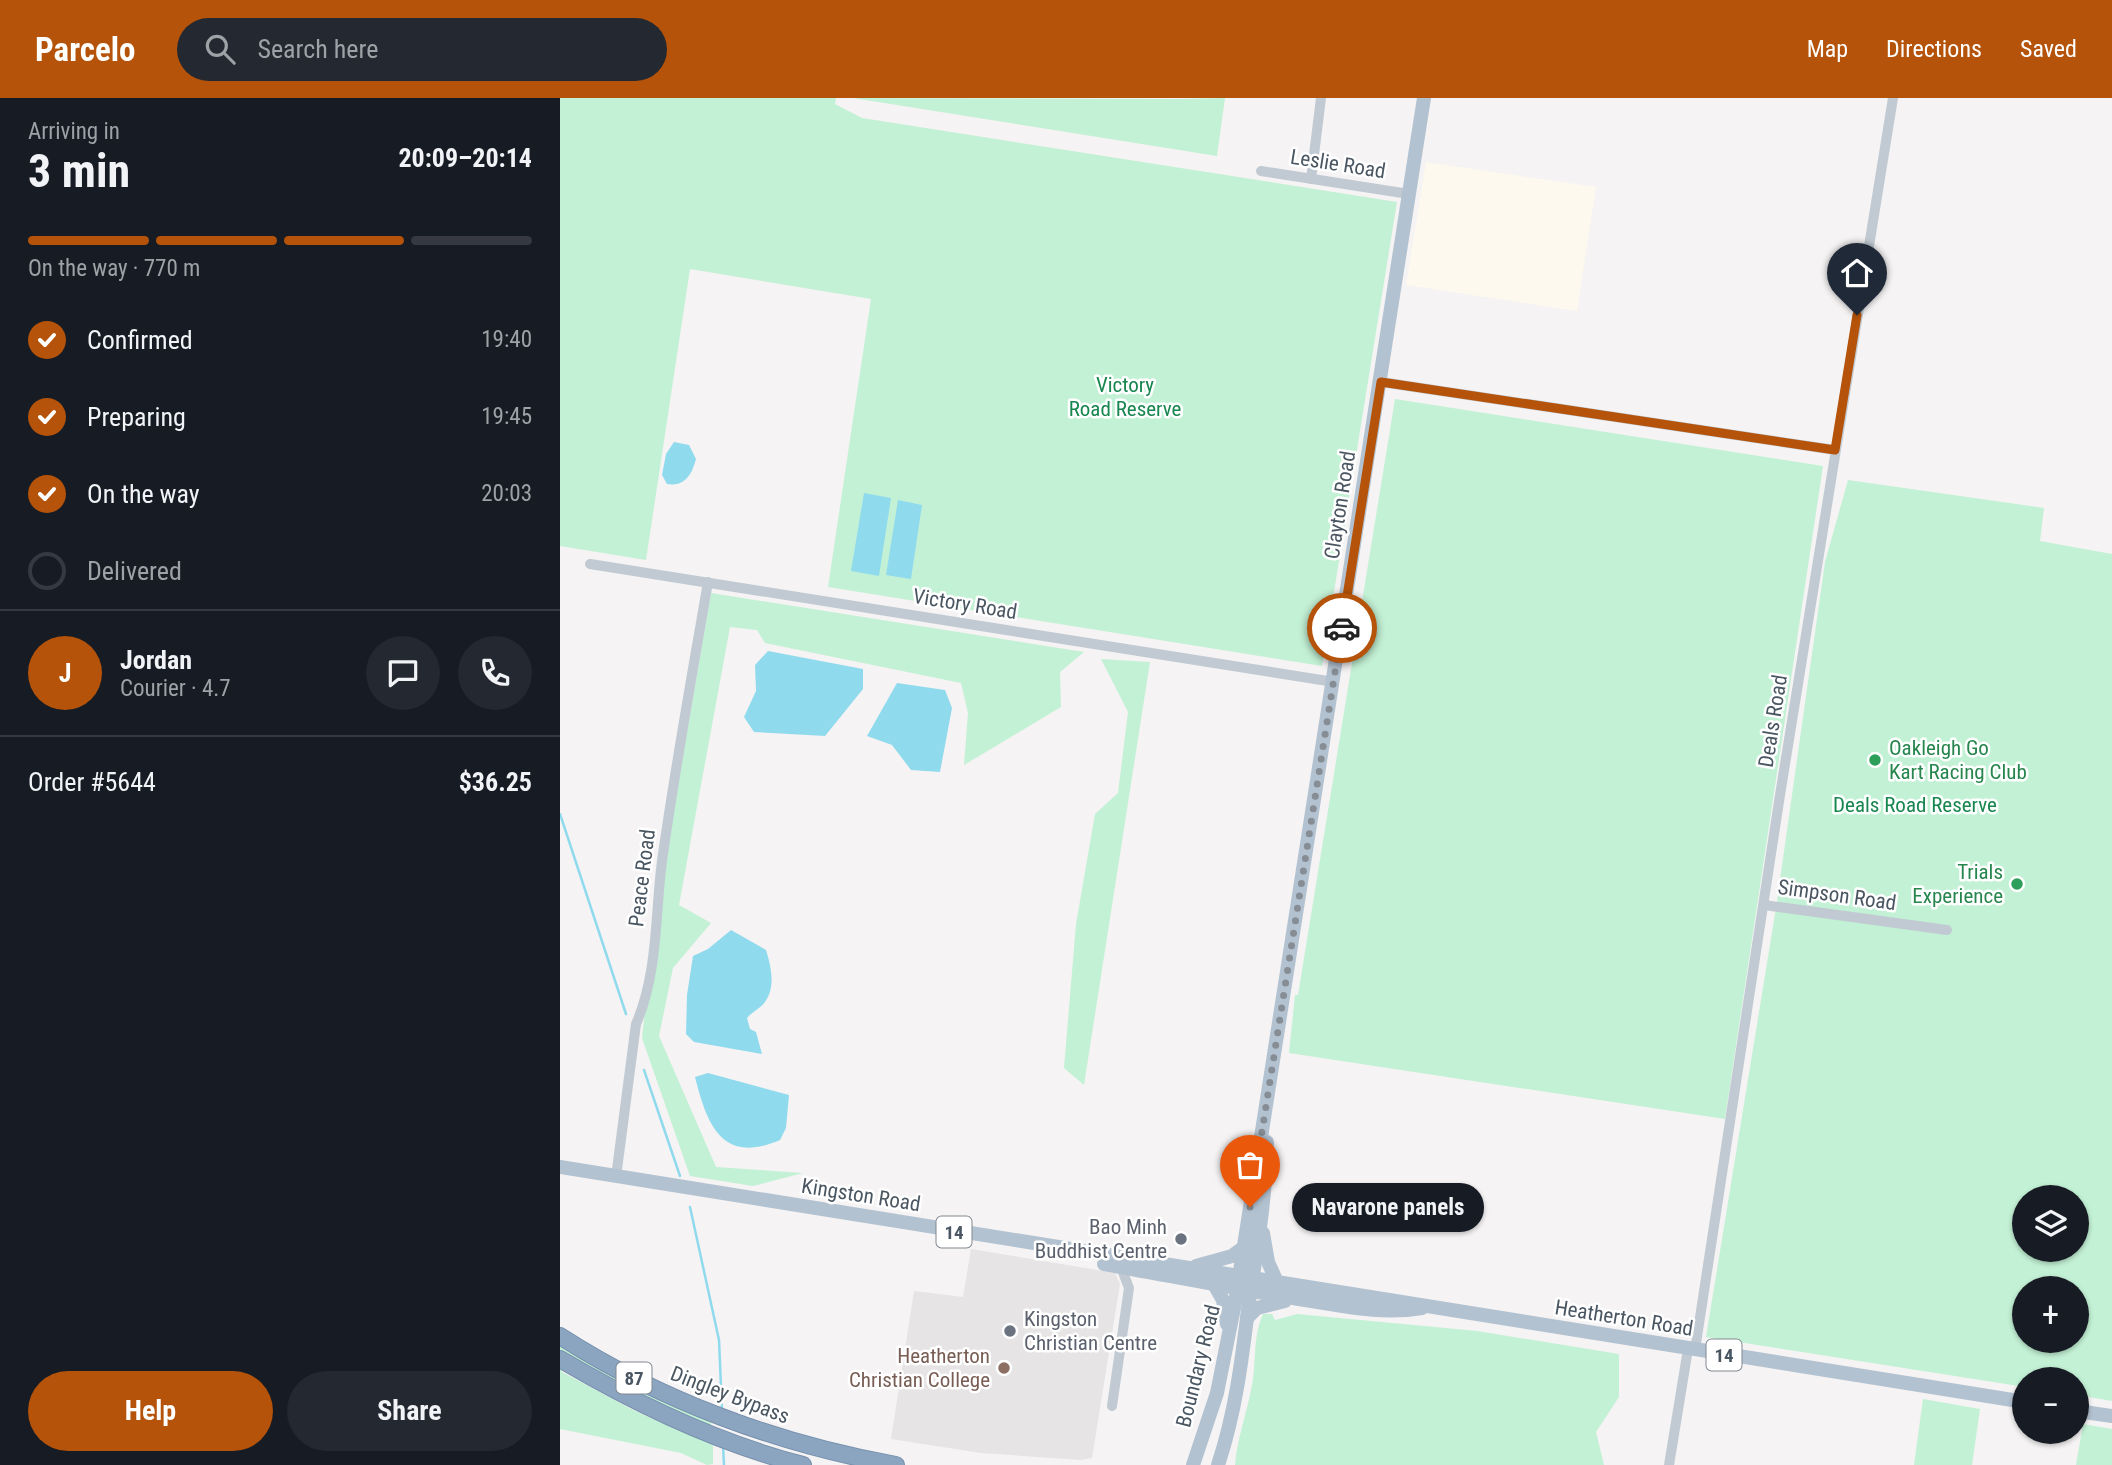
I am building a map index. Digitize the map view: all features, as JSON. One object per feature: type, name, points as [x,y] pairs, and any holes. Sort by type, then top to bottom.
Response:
[{"type":"highway","name":"Dingley Bypass","points":[[560,1336],[634,1378],[712,1413],[820,1449],[896,1465]]},
{"type":"highway","name":"Dingley Bypass","points":[[560,1359],[647,1406],[708,1433],[803,1465]]},
{"type":"main road","name":"Clayton Road","points":[[1245,1284],[1258,1211],[1271,1085],[1424,98]]},
{"type":"main road","name":"Kingston Road","points":[[560,1167],[615,1180],[1121,1267],[1215,1286],[1245,1284]]},
{"type":"main road","name":"Kingston Road","points":[[560,1175],[615,1180],[1184,1267],[1245,1284]]},
{"type":"main road","name":"Clayton Road","points":[[1245,1284],[1243,1248],[1258,1211]]},
{"type":"main road","points":[[1258,1211],[1268,1262],[1277,1282]]},
{"type":"main road","points":[[1184,1267],[1227,1258],[1243,1248]]},
{"type":"main road","name":"Heatherton Road","points":[[1245,1284],[1277,1282],[1404,1301],[1423,1308],[2012,1400]]},
{"type":"main road","name":"Heatherton Road","points":[[1245,1284],[1307,1300],[1396,1313],[1423,1308]]},
{"type":"main road","name":"Boundary Road","points":[[1218,1465],[1241,1374],[1247,1318],[1245,1284]]},
{"type":"main road","name":"Boundary Road","points":[[1193,1464],[1212,1411],[1245,1284]]},
{"type":"main road","points":[[1215,1286],[1224,1303],[1228,1343]]},
{"type":"main road","points":[[1247,1318],[1253,1311],[1265,1305],[1307,1300]]},
{"type":"main road","points":[[2089,1413],[2112,1416]]},
{"type":"main road","points":[[1228,1431],[1230,1465]]},
{"type":"street","points":[[1311,178],[1321,98]]},
{"type":"street","name":"Deals Road","points":[[1669,1465],[1691,1349],[1764,905],[1893,98]]},
{"type":"street","name":"Leslie Road","points":[[1261,171],[1409,194]]},
{"type":"street","points":[[1381,382],[1835,450]]},
{"type":"street","name":"Victory Road","points":[[590,564],[1334,682]]},
{"type":"street","name":"Peace Road","points":[[615,1180],[636,1024],[642,1009],[652,959],[662,862],[708,582]]},
{"type":"street","name":"Simpson Road","points":[[1764,905],[1947,930]]},
{"type":"street","points":[[1121,1267],[1129,1288]]},
{"type":"street","points":[[1112,1406],[1129,1288],[1136,1278],[1148,1273]]},
{"type":"shaded area","points":[[1426,162],[1596,187],[1577,311],[1406,285]]},
{"type":"shaded area","name":"Heatherton Christian College","points":[[971,1249],[1115,1273],[1120,1284],[1092,1458],[1081,1460],[981,1453],[891,1439],[914,1291],[963,1297]]},
{"type":"green space","name":"Victory Road Reserve","points":[[560,98],[836,98],[835,104],[862,118],[1397,202],[1322,666],[828,587],[871,299],[690,269],[646,560],[560,546]]},
{"type":"green space","points":[[853,98],[1180,99],[1225,98],[1217,156]]},
{"type":"green space","points":[[1395,399],[1823,466],[1725,1119],[1289,1053],[1295,995],[1298,995]]},
{"type":"green space","name":"Deals Road Reserve","points":[[1848,480],[2044,508],[2040,541],[2112,554],[2112,1401],[2089,1397],[2089,1367],[2012,1367],[2012,1385],[1706,1337],[1776,908],[1825,562]]},
{"type":"green space","points":[[711,593],[1084,652],[1060,672],[1061,707],[964,765],[968,713],[961,683],[765,643],[757,630],[730,627],[679,905],[711,923],[673,968],[659,1036],[716,1167],[803,1173],[753,1186],[690,1176],[642,1038],[656,912]]},
{"type":"green space","points":[[1101,659],[1150,662],[1084,1085],[1064,1068],[1076,924],[1095,814],[1118,793],[1128,712]]},
{"type":"green space","points":[[1263,1314],[1272,1314],[1275,1320],[1297,1314],[1477,1331],[1619,1354],[1619,1397],[1596,1432],[1604,1465],[1235,1465],[1253,1381],[1257,1332]]},
{"type":"green space","points":[[560,1343],[711,1420],[711,1427],[638,1395],[560,1352]]},
{"type":"green space","points":[[560,1367],[562,1372],[635,1411],[713,1445],[713,1464],[707,1465],[681,1453],[560,1429]]},
{"type":"green space","points":[[1923,1399],[1980,1409],[1972,1465],[1914,1465]]},
{"type":"green space","points":[[2089,1425],[2112,1429],[2112,1465],[2076,1465],[2080,1444],[2089,1444]]},
{"type":"water","points":[[674,442],[689,445],[696,459],[687,478],[679,483],[667,484],[662,475],[666,454]]},
{"type":"water","points":[[864,493],[891,498],[879,576],[851,571]]},
{"type":"water","points":[[898,500],[922,505],[911,579],[886,575]]},
{"type":"water","points":[[768,651],[863,669],[863,689],[825,736],[754,732],[744,717],[756,691],[755,665]]},
{"type":"water","points":[[897,683],[945,690],[952,708],[940,772],[911,770],[892,745],[867,736]]},
{"type":"water","points":[[731,930],[766,950],[770,963],[772,976],[768,996],[747,1018],[750,1029],[756,1032],[762,1054],[694,1042],[686,1034],[687,995],[693,956],[708,949]]},
{"type":"water","points":[[708,1073],[789,1095],[786,1128],[780,1140],[744,1147],[731,1144],[720,1136],[705,1111],[695,1077]]},
{"type":"waterway","points":[[560,814],[626,1014]]},
{"type":"waterway","points":[[644,1070],[680,1176]]},
{"type":"waterway","points":[[690,1207],[719,1340],[722,1410]]},
{"type":"waterway","points":[[723,1445],[724,1465]]},
{"type":"way so far","points":[[1250,1207],[1342,628]]},
{"type":"place","name":"Oakleigh Go Kart Racing Club","points":[[1875,760]]},
{"type":"place","name":"Trials Experience","points":[[2017,884]]},
{"type":"place","name":"Navarone panels","points":[[1250,1207]]},
{"type":"place","name":"Bao Minh Buddhist Centre","points":[[1181,1239]]},
{"type":"place","name":"Kingston Christian Centre","points":[[1010,1331]]},
{"type":"place","name":"Heatherton Christian College","points":[[1004,1368]]},
{"type":"route","points":[[1342,628],[1381,382],[1835,450],[1857,315]]}]
